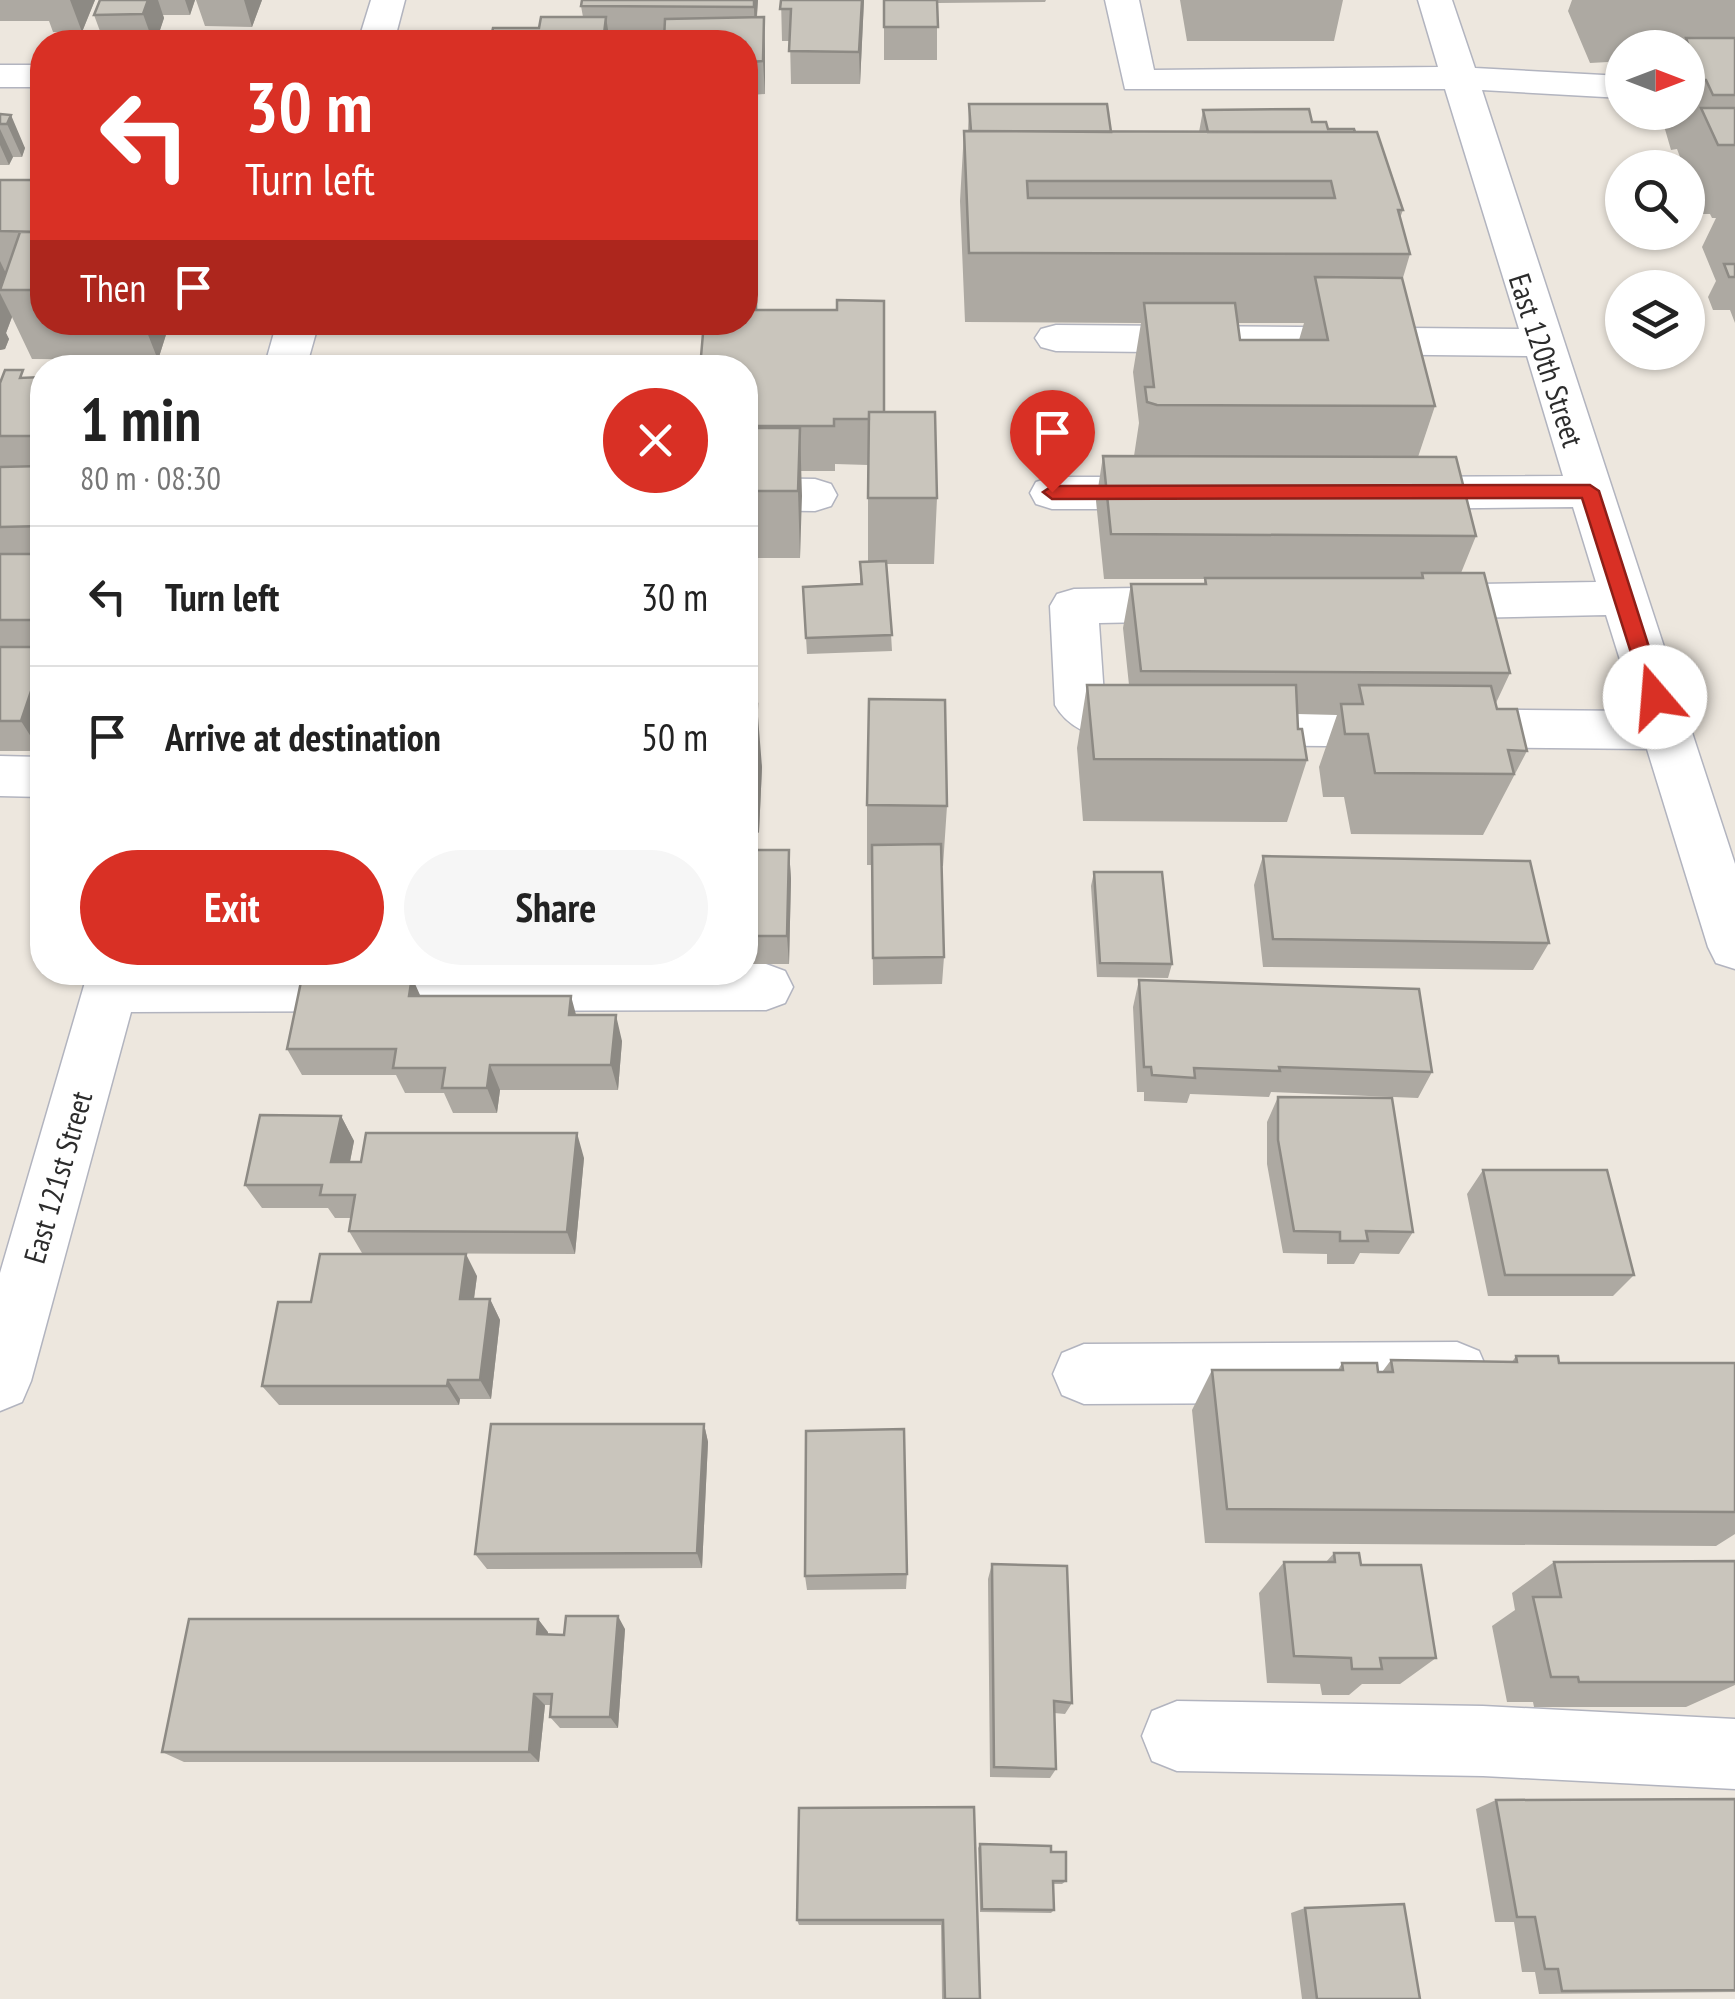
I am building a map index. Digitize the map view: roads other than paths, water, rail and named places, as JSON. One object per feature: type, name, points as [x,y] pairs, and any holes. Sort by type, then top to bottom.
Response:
[{"type":"street","points":[[379,30],[388,0]]},
{"type":"street","points":[[1122,0],[1138,80],[1457,78],[1605,86]]},
{"type":"street","name":"East 120th Street","points":[[1435,0],[1735,947]]},
{"type":"street","points":[[0,76],[30,76]]},
{"type":"street","points":[[1056,338],[1542,343]]},
{"type":"street","points":[[1344,492],[1590,491]]},
{"type":"street","points":[[1052,492],[1208,492]]},
{"type":"street","points":[[758,494],[814,495]]},
{"type":"street","points":[[1372,602],[1623,598]]},
{"type":"street","points":[[1253,604],[1074,606],[1080,704],[1094,715],[1122,726],[1666,730]]},
{"type":"street","points":[[0,776],[30,777]]},
{"type":"street","name":"East 121st Street","points":[[0,1381],[111,985]]},
{"type":"street","points":[[635,985],[766,986]]},
{"type":"street","points":[[1084,1374],[1518,1371]]},
{"type":"street","points":[[1177,1736],[1483,1740],[1735,1754]]}]
